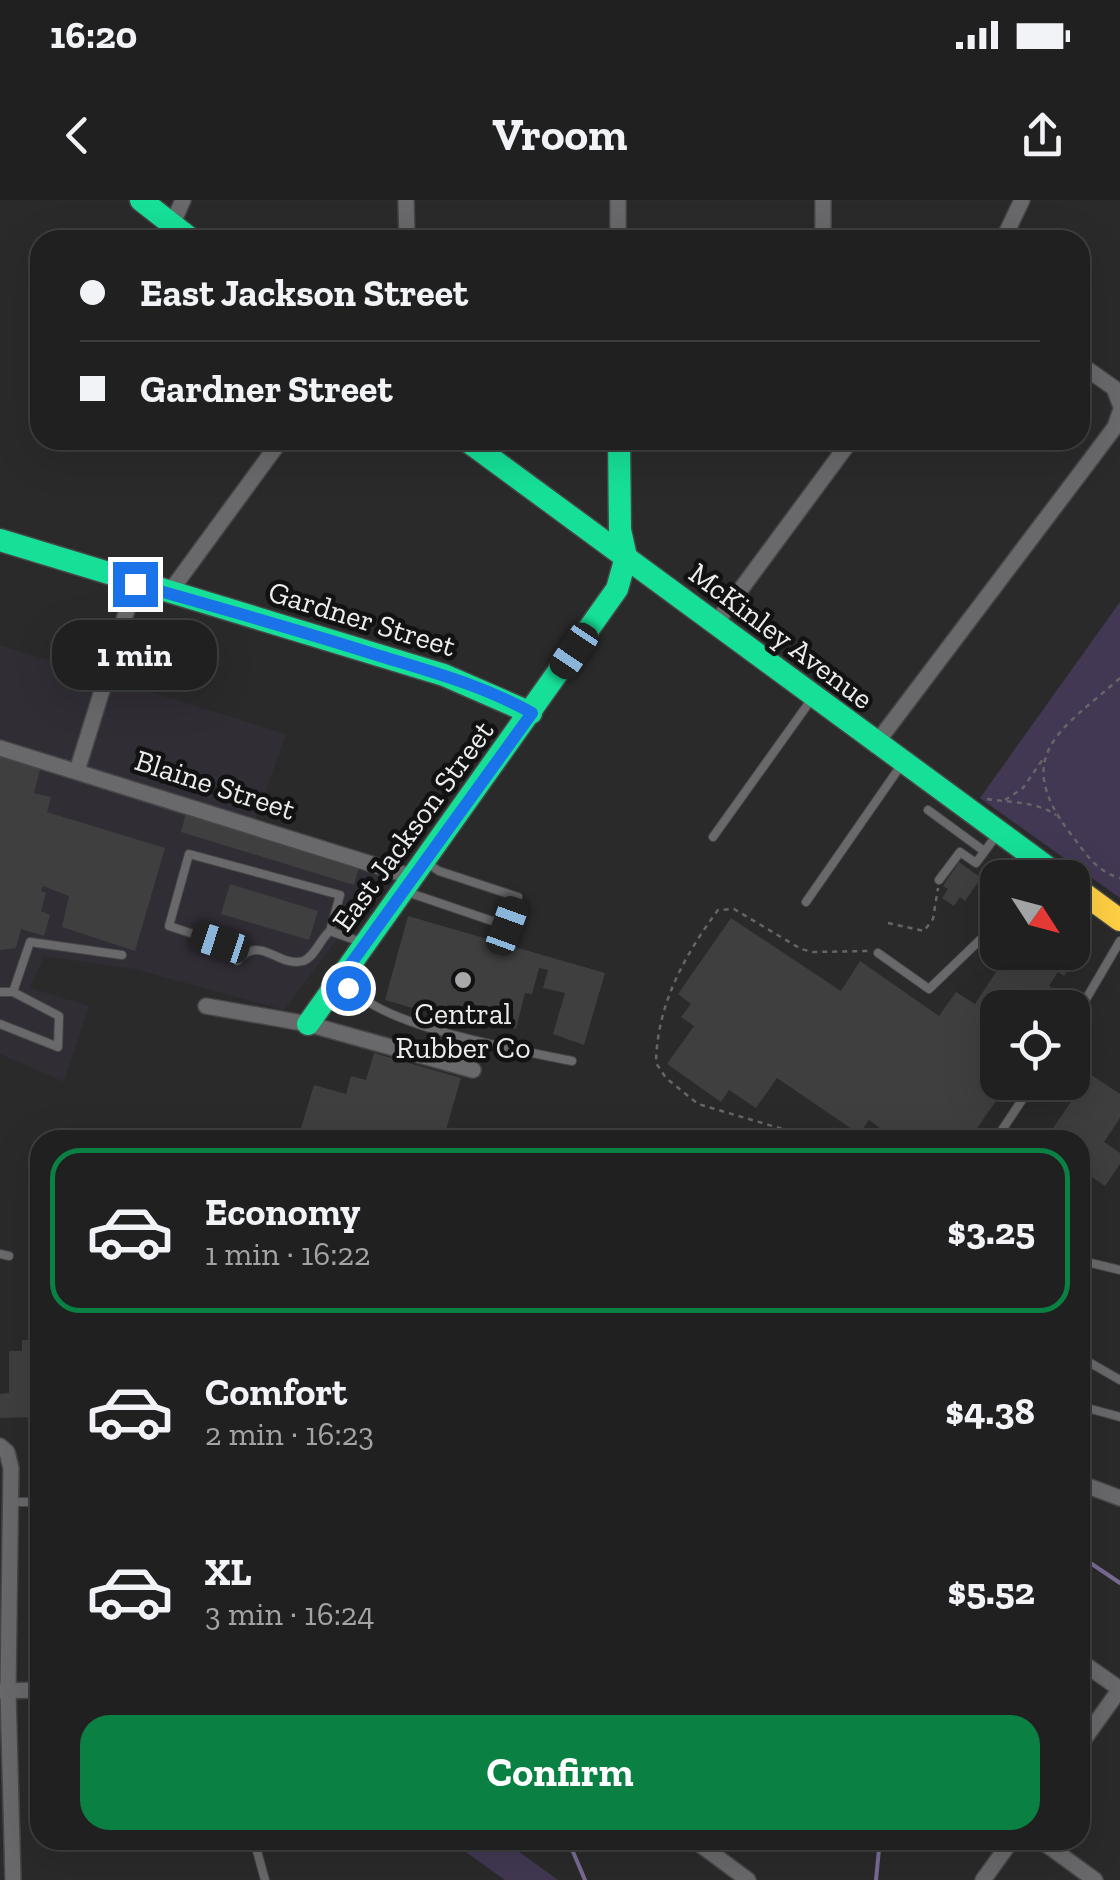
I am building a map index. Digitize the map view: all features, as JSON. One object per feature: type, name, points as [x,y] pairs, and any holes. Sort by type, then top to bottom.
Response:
[{"type":"street","points":[[140,200],[179,230]]},
{"type":"street","points":[[172,225],[183,200]]},
{"type":"street","points":[[406,200],[407,230]]},
{"type":"street","points":[[618,200],[618,230]]},
{"type":"street","points":[[822,230],[823,200]]},
{"type":"street","points":[[1008,230],[1022,200]]},
{"type":"street","points":[[1090,371],[1114,388],[1120,404]]},
{"type":"street","points":[[876,745],[1107,438],[1120,412]]},
{"type":"street","points":[[168,593],[274,450]]},
{"type":"street","name":"McKinley Avenue","points":[[480,450],[814,696],[1018,860]]},
{"type":"street","name":"East Jackson Street","points":[[308,1024],[617,589],[626,557],[620,530],[619,450]]},
{"type":"street","points":[[716,623],[844,450]]},
{"type":"street","name":"Gardner Street","points":[[0,540],[466,683],[532,713]]},
{"type":"street","points":[[77,771],[135,584]]},
{"type":"street","name":"Blaine Street","points":[[0,748],[413,876]]},
{"type":"street","points":[[1090,898],[1120,920]]},
{"type":"street","points":[[206,1006],[308,1024],[473,1070]]},
{"type":"street","points":[[2,1447],[10,1461],[4,1691],[13,1880]]},
{"type":"street","points":[[1090,1486],[1120,1498]]},
{"type":"street","points":[[1090,1668],[1120,1689],[1090,1731]]},
{"type":"street","points":[[4,1691],[30,1690]]},
{"type":"street","points":[[708,1850],[748,1880]]},
{"type":"street","points":[[983,1880],[1005,1850]]},
{"type":"street","points":[[1054,1850],[1095,1880]]},
{"type":"lane","points":[[713,837],[814,696]]},
{"type":"lane","points":[[806,902],[902,764]]},
{"type":"lane","points":[[928,810],[991,842],[976,862],[960,852],[939,880]]},
{"type":"lane","points":[[236,961],[254,949],[299,962],[309,958],[330,931],[340,895],[189,854],[169,926],[245,952]]},
{"type":"lane","points":[[440,871],[518,897],[507,926],[416,898],[413,876],[440,871]]},
{"type":"lane","points":[[330,931],[365,943]]},
{"type":"lane","points":[[878,953],[929,989],[980,940]]},
{"type":"lane","points":[[1090,992],[1120,941]]},
{"type":"lane","points":[[13,992],[30,942],[122,955]]},
{"type":"lane","points":[[342,976],[348,988],[371,1005],[403,1018],[492,1045],[572,1061]]},
{"type":"lane","points":[[0,992],[13,992],[59,1016],[58,1046],[0,1024]]},
{"type":"lane","points":[[1002,1130],[1022,1100]]},
{"type":"lane","points":[[1090,1262],[1120,1270]]},
{"type":"lane","points":[[1090,1363],[1120,1380]]},
{"type":"lane","points":[[1090,1409],[1120,1417]]},
{"type":"lane","points":[[10,1502],[30,1502]]},
{"type":"lane","points":[[257,1850],[265,1880]]},
{"type":"path","points":[[1001,802],[1023,788],[1057,735],[1120,678]]},
{"type":"path","points":[[1044,758],[1042,774],[1058,816],[1095,866],[1120,878]]},
{"type":"path","points":[[980,798],[1032,805],[1058,816]]},
{"type":"path","points":[[888,922],[924,931],[934,919],[939,880]]},
{"type":"path","points":[[786,1130],[698,1104],[682,1094],[656,1062],[656,1038],[663,1010],[692,946],[718,910],[734,909],[802,949],[860,949],[878,953]]},
{"type":"shaded area","points":[[1120,602],[1120,898],[1090,877],[1090,860],[1067,860],[980,798]]},
{"type":"shaded area","points":[[0,645],[286,734],[251,832],[386,875],[284,1010],[134,969],[44,956],[30,988],[89,1006],[64,1082],[0,1054]]},
{"type":"shaded area","points":[[463,1850],[517,1850],[558,1880],[505,1880]]},
{"type":"building","points":[[0,754],[41,766],[34,793],[51,797],[47,812],[165,848],[135,951],[62,927],[69,896],[43,886],[41,891],[46,893],[41,911],[50,915],[44,936],[21,929],[16,948],[0,950]]},
{"type":"building","points":[[186,813],[359,867],[354,885],[181,832]]},
{"type":"building","points":[[959,862],[980,877],[965,901],[960,897],[954,906],[942,898],[948,889],[943,886]]},
{"type":"building","points":[[230,884],[318,911],[309,940],[221,914]]},
{"type":"building","name":"Central Rubber Co","points":[[408,916],[605,973],[584,1045],[553,1034],[565,993],[543,988],[548,970],[539,968],[532,994],[525,993],[516,1029],[425,1003],[423,1011],[385,1000]]},
{"type":"building","points":[[731,918],[841,991],[860,961],[939,1016],[956,992],[975,1004],[980,996],[980,1100],[997,1100],[976,1130],[882,1130],[869,1120],[862,1130],[853,1130],[777,1078],[756,1108],[729,1090],[721,1102],[667,1064],[694,1026],[681,1017],[691,1004],[678,994]]},
{"type":"building","points":[[997,970],[1068,970],[1064,976],[1058,972],[1049,986],[1054,990],[984,990]]},
{"type":"building","points":[[374,1053],[461,1078],[446,1130],[300,1130],[314,1085],[346,1094],[351,1076],[366,1080]]},
{"type":"building","points":[[1090,1074],[1120,1094],[1120,1118],[1104,1142],[1120,1153],[1120,1164],[1105,1186],[1090,1176],[1090,1130],[1052,1130],[1072,1100],[1090,1100]]},
{"type":"building","points":[[22,1340],[30,1340],[30,1417],[0,1418],[0,1394],[9,1393],[9,1351],[22,1351]]},
{"type":"waterway","points":[[1090,1563],[1120,1583]]},
{"type":"waterway","points":[[572,1850],[585,1880]]},
{"type":"waterway","points":[[876,1880],[879,1850]]},
{"type":"traffic: fast","points":[[141,200],[179,230]]},
{"type":"traffic: fast","points":[[480,450],[1038,860]]},
{"type":"traffic: fast","points":[[308,1024],[617,589],[626,557],[620,530],[619,450]]},
{"type":"traffic: fast","points":[[0,540],[444,675],[531,713]]},
{"type":"traffic: slow","points":[[1090,898],[1120,920]]},
{"type":"place","name":"Central Rubber Co","points":[[463,980]]},
{"type":"route","points":[[135,584],[466,683],[532,713],[342,976],[348,988]]}]
